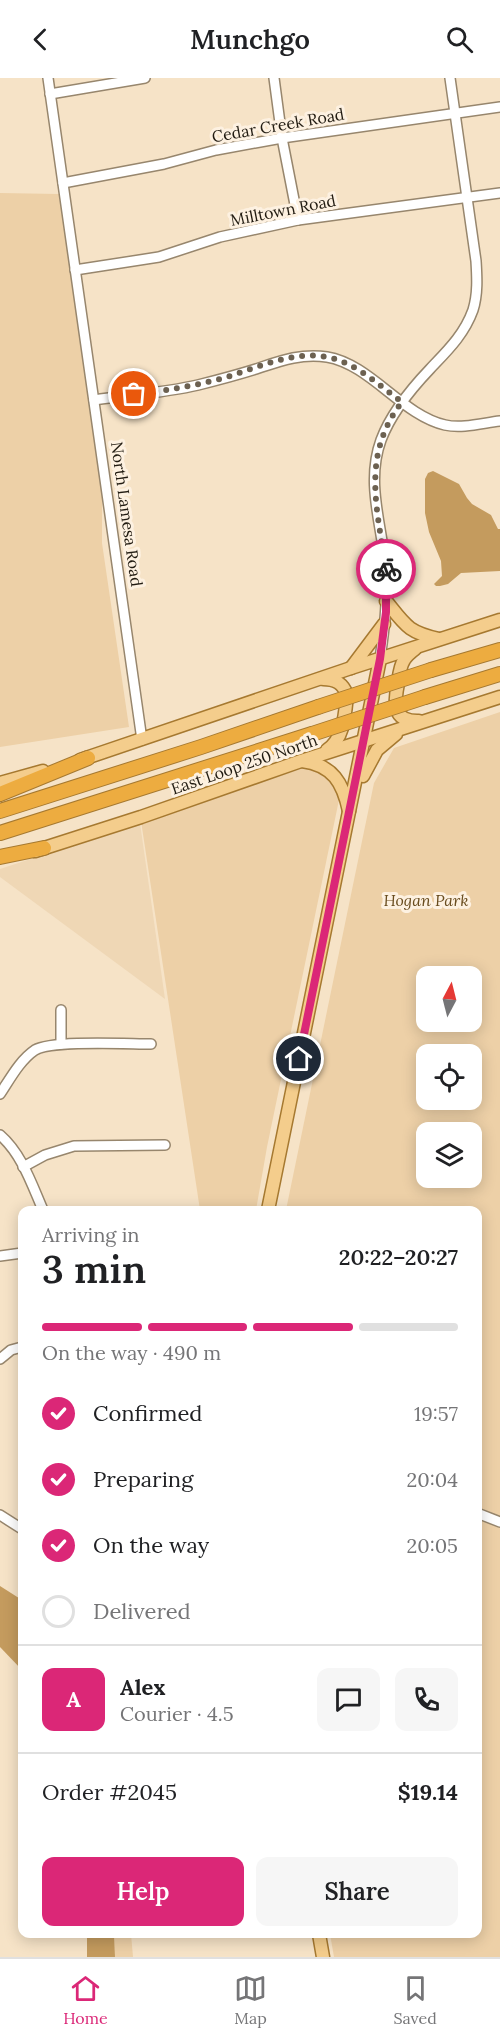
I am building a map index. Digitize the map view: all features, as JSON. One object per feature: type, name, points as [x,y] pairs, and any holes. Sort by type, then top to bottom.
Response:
[{"type":"highway","points":[[0,811],[431,670],[500,650]]},
{"type":"highway","points":[[0,833],[500,674]]},
{"type":"highway","points":[[0,794],[88,758]]},
{"type":"highway","points":[[0,857],[44,848]]},
{"type":"main road","points":[[386,601],[412,630],[418,634],[440,639]]},
{"type":"main road","points":[[437,717],[421,721],[406,720],[397,712],[395,702],[405,659],[417,648],[500,620]]},
{"type":"main road","points":[[351,668],[384,624]]},
{"type":"main road","points":[[0,783],[88,758],[427,644]]},
{"type":"main road","points":[[269,1206],[380,659]]},
{"type":"main road","points":[[301,761],[330,749],[340,736],[348,694],[341,684],[331,679],[320,680]]},
{"type":"main road","name":"East Loop 250 North","points":[[0,863],[301,761],[500,697]]},
{"type":"main road","points":[[350,814],[364,772],[376,750],[412,725]]},
{"type":"main road","points":[[301,761],[319,765],[336,777],[343,788],[350,814]]},
{"type":"main road","points":[[320,1938],[323,1957]]},
{"type":"street","name":"North Lamesa Road","points":[[48,78],[142,740]]},
{"type":"street","points":[[50,94],[145,78]]},
{"type":"street","points":[[274,78],[297,220]]},
{"type":"street","points":[[380,659],[386,601],[386,571],[377,518],[375,472],[380,443],[393,414],[402,402],[460,337],[473,310],[478,284],[450,78]]},
{"type":"street","name":"Cedar Creek Road","points":[[63,183],[282,138],[500,107]]},
{"type":"street","name":"Milltown Road","points":[[75,270],[159,257],[220,237],[297,220],[500,193]]},
{"type":"street","points":[[94,400],[195,386],[300,356],[329,357],[345,363],[415,412],[446,426],[500,421]]},
{"type":"street","points":[[61,1010],[62,1044]]},
{"type":"street","points":[[0,1094],[20,1065],[34,1051],[43,1047],[62,1044],[151,1044]]},
{"type":"street","points":[[0,1135],[13,1148],[41,1206]]},
{"type":"street","points":[[23,1167],[51,1153],[74,1146],[165,1145]]},
{"type":"street","points":[[0,1256],[18,1254]]},
{"type":"street","points":[[0,1359],[11,1350],[18,1348]]},
{"type":"street","points":[[0,1515],[18,1526]]},
{"type":"street","points":[[482,1515],[500,1522]]},
{"type":"shaded area","points":[[433,471],[459,484],[472,504],[491,515],[500,529],[500,571],[461,573],[448,584],[436,586],[434,584],[442,576],[441,561],[429,532],[425,513],[425,479],[428,473]]},
{"type":"shaded area","points":[[140,823],[165,999],[0,877],[0,869]]},
{"type":"shaded area","points":[[0,1586],[18,1597],[18,1666],[0,1647]]},
{"type":"shaded area","points":[[87,1938],[114,1938],[115,1957],[87,1957]]},
{"type":"green space","points":[[0,193],[59,194],[90,392],[102,485],[102,543],[129,727],[0,747]]},
{"type":"green space","name":"Hogan Park","points":[[500,712],[500,1957],[334,1957],[331,1938],[482,1938],[482,1206],[287,1206],[374,783],[394,748]]},
{"type":"green space","points":[[307,767],[326,773],[340,795],[257,1206],[199,1206],[141,821]]},
{"type":"green space","points":[[114,1938],[131,1938],[133,1957],[115,1957]]},
{"type":"way so far","points":[[134,394],[195,386],[300,356],[329,357],[345,363],[371,379],[402,402],[386,428],[376,459],[375,496],[386,569]]},
{"type":"route","points":[[299,1059],[380,659],[386,612],[386,569]]}]
